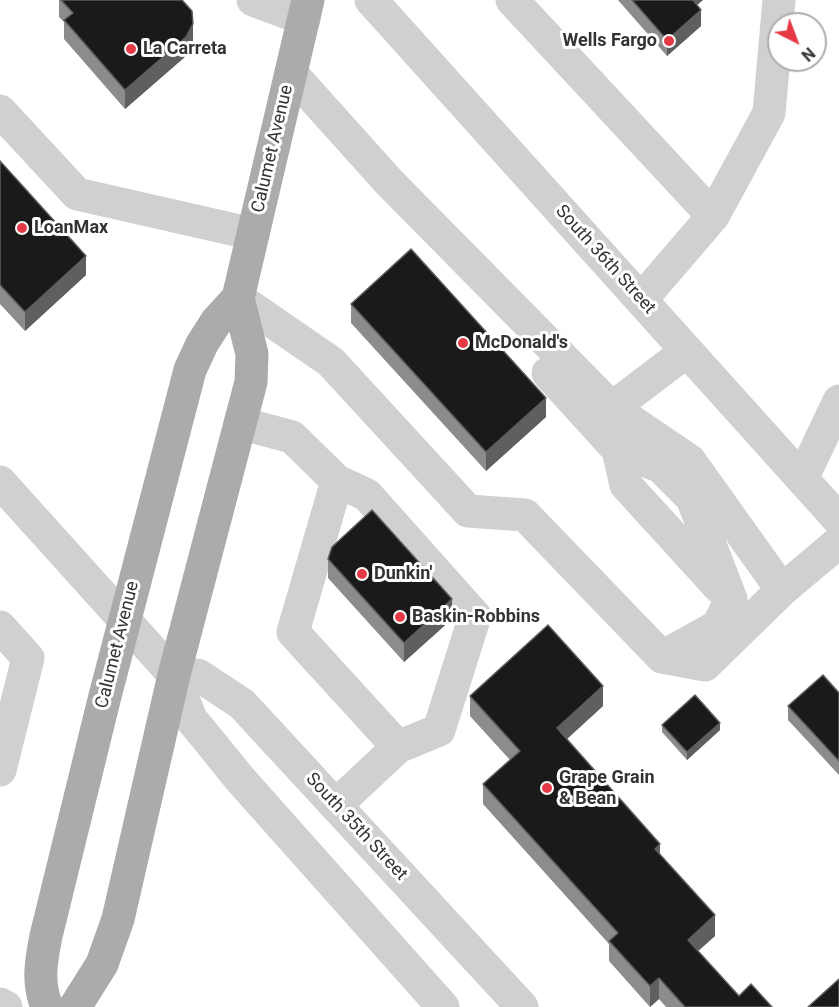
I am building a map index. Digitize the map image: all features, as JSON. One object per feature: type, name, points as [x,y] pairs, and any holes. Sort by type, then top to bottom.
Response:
[{"type":"main road","name":"Calumet Avenue","points":[[75,1007],[102,964],[118,919],[174,675],[251,382],[250,342],[238,298],[306,10]]},
{"type":"main road","name":"Calumet Avenue","points":[[47,1007],[40,985],[46,936],[124,620],[190,370],[202,344],[216,322],[238,298]]},
{"type":"street","points":[[253,0],[306,10]]},
{"type":"street","name":"South 36th Street","points":[[371,0],[839,520]]},
{"type":"street","points":[[512,0],[713,216]]},
{"type":"street","points":[[641,300],[713,216],[769,113],[778,0]]},
{"type":"street","points":[[291,73],[389,182],[612,408],[690,461],[782,590]]},
{"type":"street","points":[[0,111],[77,194],[253,234]]},
{"type":"street","points":[[389,182],[392,203],[618,450],[661,467],[692,498],[731,599],[718,626],[662,657]]},
{"type":"street","points":[[238,298],[332,362],[468,511],[525,515],[662,657],[705,665],[782,590],[839,542]]},
{"type":"street","points":[[612,408],[687,351]]},
{"type":"street","points":[[802,479],[839,401]]},
{"type":"street","points":[[240,423],[292,437],[337,481],[367,495],[474,616],[439,730],[398,747],[336,805]]},
{"type":"street","points":[[337,481],[293,632],[398,747]]},
{"type":"street","points":[[0,482],[174,675],[191,719],[443,1007]]},
{"type":"street","points":[[0,627],[28,658],[0,770]]},
{"type":"street","name":"South 35th Street","points":[[174,675],[198,675],[242,704],[522,1007]]},
{"type":"street","points":[[0,1004],[6,1007]]},
{"type":"building","name":"La Carreta","points":[[61,0],[182,0],[192,11],[193,24],[186,37],[125,90],[64,20],[73,13]]},
{"type":"building","points":[[632,0],[693,0],[701,10],[667,40]]},
{"type":"building","name":"LoanMax","points":[[0,161],[86,256],[25,312],[0,285]]},
{"type":"building","points":[[411,249],[546,398],[486,452],[351,304]]},
{"type":"building","points":[[372,510],[452,599],[404,643],[328,559],[332,547]]},
{"type":"building","points":[[548,625],[603,686],[557,728],[660,844],[655,849],[715,915],[688,940],[739,996],[751,984],[772,1007],[685,1007],[659,978],[650,986],[609,941],[618,933],[483,784],[520,751],[470,696]]},
{"type":"building","points":[[823,675],[839,693],[839,761],[788,706]]},
{"type":"building","points":[[695,695],[720,723],[687,752],[662,725]]},
{"type":"building","points":[[839,979],[839,1007],[808,1007]]},
{"type":"place","name":"Wells Fargo","points":[[669,41]]},
{"type":"place","name":"La Carreta","points":[[131,49]]},
{"type":"place","name":"LoanMax","points":[[22,228]]},
{"type":"place","name":"McDonald's","points":[[463,343]]},
{"type":"place","name":"Dunkin'","points":[[362,574]]},
{"type":"place","name":"Baskin-Robbins","points":[[400,617]]},
{"type":"place","name":"Grape Grain & Bean","points":[[547,788]]}]
